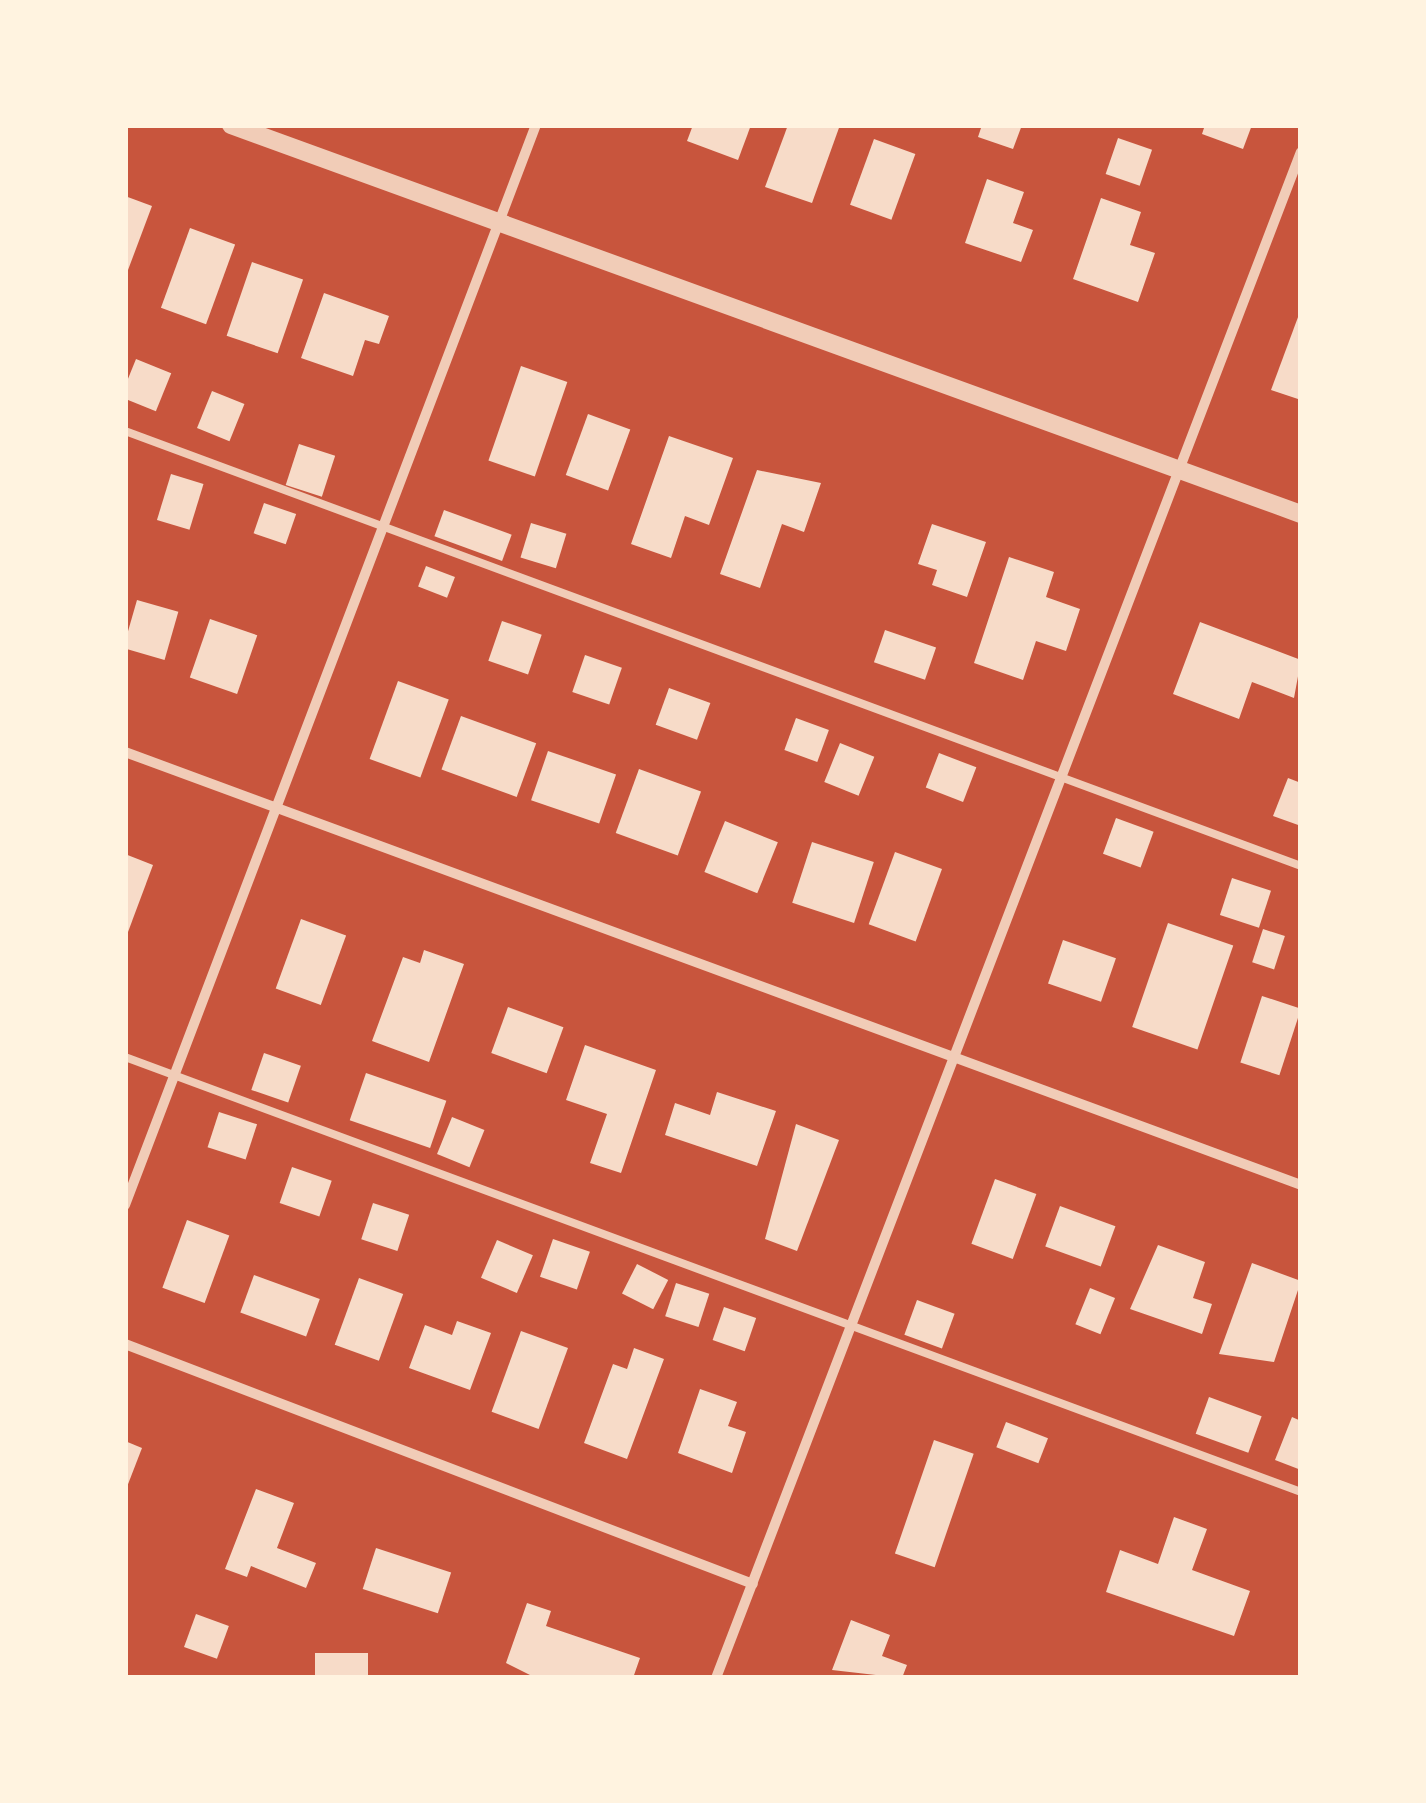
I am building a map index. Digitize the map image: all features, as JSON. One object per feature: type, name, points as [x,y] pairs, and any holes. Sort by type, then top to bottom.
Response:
[{"type":"street","points":[[231,125],[1301,514]]},
{"type":"street","points":[[125,1205],[536,125]]},
{"type":"street","points":[[716,1678],[1178,470],[1296,180],[1301,152]]},
{"type":"street","points":[[125,752],[1301,1186]]},
{"type":"street","points":[[125,1344],[754,1584]]},
{"type":"lane","points":[[125,431],[1301,866]]},
{"type":"lane","points":[[125,1056],[1301,1492]]},
{"type":"building","points":[[693,125],[751,125],[738,160],[687,141]]},
{"type":"building","points":[[788,125],[840,125],[812,203],[765,187]]},
{"type":"building","points":[[982,125],[1022,125],[1013,149],[978,137]]},
{"type":"building","points":[[1205,125],[1252,125],[1243,149],[1202,134]]},
{"type":"building","points":[[1118,138],[1152,150],[1140,186],[1106,174]]},
{"type":"building","points":[[874,139],[915,154],[891,220],[850,205]]},
{"type":"building","points":[[987,179],[1024,192],[1013,223],[1033,230],[1021,262],[965,243]]},
{"type":"building","points":[[125,196],[152,206],[125,278]]},
{"type":"building","points":[[1101,198],[1141,212],[1130,245],[1155,253],[1138,302],[1073,279]]},
{"type":"building","points":[[190,228],[235,244],[206,324],[161,308]]},
{"type":"building","points":[[252,262],[303,280],[278,353],[227,336]]},
{"type":"building","points":[[324,293],[389,316],[379,344],[365,340],[353,376],[301,358]]},
{"type":"building","points":[[1301,309],[1301,400],[1271,390]]},
{"type":"building","points":[[136,359],[171,373],[156,411],[125,399],[125,386]]},
{"type":"building","points":[[521,366],[567,382],[535,477],[488,461]]},
{"type":"building","points":[[212,391],[244,404],[229,441],[197,428]]},
{"type":"building","points":[[588,414],[630,429],[608,490],[566,475]]},
{"type":"building","points":[[669,436],[733,458],[709,525],[685,516],[671,558],[631,544]]},
{"type":"building","points":[[299,444],[335,456],[322,497],[286,485]]},
{"type":"building","points":[[757,470],[821,483],[804,532],[782,524],[760,588],[720,574]]},
{"type":"building","points":[[171,474],[204,484],[189,530],[157,520]]},
{"type":"building","points":[[264,503],[296,514],[286,544],[254,533]]},
{"type":"building","points":[[444,510],[512,535],[502,561],[434,536]]},
{"type":"building","points":[[531,523],[566,534],[556,568],[520,557]]},
{"type":"building","points":[[932,524],[986,542],[967,597],[932,585],[937,570],[918,564]]},
{"type":"building","points":[[1009,557],[1054,572],[1046,597],[1080,609],[1066,651],[1036,641],[1023,680],[974,663]]},
{"type":"building","points":[[426,566],[455,577],[447,598],[418,587]]},
{"type":"building","points":[[137,600],[178,612],[165,660],[125,649]]},
{"type":"building","points":[[210,619],[257,635],[237,694],[190,678]]},
{"type":"building","points":[[502,621],[542,635],[528,674],[488,661]]},
{"type":"building","points":[[1200,622],[1301,660],[1294,698],[1252,682],[1239,719],[1173,694]]},
{"type":"building","points":[[885,630],[936,648],[925,680],[874,662]]},
{"type":"building","points":[[585,655],[622,668],[609,705],[572,692]]},
{"type":"building","points":[[398,681],[449,699],[420,777],[370,759]]},
{"type":"building","points":[[669,688],[710,703],[697,740],[656,725]]},
{"type":"building","points":[[461,716],[536,743],[517,797],[442,770]]},
{"type":"building","points":[[796,718],[829,730],[817,762],[784,750]]},
{"type":"building","points":[[840,743],[874,757],[859,796],[824,782]]},
{"type":"building","points":[[548,751],[616,774],[599,824],[531,800]]},
{"type":"building","points":[[939,753],[976,767],[963,802],[926,788]]},
{"type":"building","points":[[639,769],[701,792],[678,855],[616,833]]},
{"type":"building","points":[[1288,778],[1301,783],[1301,826],[1273,816]]},
{"type":"building","points":[[1116,818],[1154,832],[1141,867],[1103,854]]},
{"type":"building","points":[[725,821],[778,842],[757,893],[704,872]]},
{"type":"building","points":[[812,842],[874,862],[854,923],[792,903]]},
{"type":"building","points":[[895,852],[942,869],[916,941],[869,924]]},
{"type":"building","points":[[125,854],[153,865],[125,940]]},
{"type":"building","points":[[1232,878],[1271,891],[1259,928],[1220,915]]},
{"type":"building","points":[[301,919],[346,935],[321,1005],[276,989]]},
{"type":"building","points":[[1168,923],[1233,945],[1197,1049],[1132,1027]]},
{"type":"building","points":[[1263,929],[1285,936],[1274,969],[1252,962]]},
{"type":"building","points":[[1063,940],[1116,958],[1101,1002],[1048,983]]},
{"type":"building","points":[[424,950],[464,964],[429,1062],[372,1041],[403,957],[420,963]]},
{"type":"building","points":[[1262,996],[1301,1009],[1279,1075],[1240,1063]]},
{"type":"building","points":[[508,1007],[563,1027],[547,1073],[491,1053]]},
{"type":"building","points":[[585,1045],[656,1070],[621,1173],[590,1163],[607,1114],[566,1100]]},
{"type":"building","points":[[264,1053],[301,1066],[288,1103],[251,1090]]},
{"type":"building","points":[[366,1073],[446,1101],[430,1148],[350,1120]]},
{"type":"building","points":[[717,1092],[776,1111],[757,1166],[665,1135],[675,1103],[710,1115]]},
{"type":"building","points":[[219,1112],[257,1124],[246,1160],[208,1147]]},
{"type":"building","points":[[452,1117],[484,1130],[469,1167],[437,1154]]},
{"type":"building","points":[[796,1124],[839,1140],[797,1251],[765,1239]]},
{"type":"building","points":[[292,1167],[332,1181],[319,1217],[280,1203]]},
{"type":"building","points":[[995,1179],[1036,1194],[1013,1259],[971,1244]]},
{"type":"building","points":[[373,1203],[409,1215],[397,1251],[361,1239]]},
{"type":"building","points":[[1060,1206],[1115,1226],[1101,1267],[1045,1246]]},
{"type":"building","points":[[187,1220],[229,1235],[205,1303],[162,1288]]},
{"type":"building","points":[[553,1239],[590,1252],[577,1290],[540,1277]]},
{"type":"building","points":[[497,1240],[533,1255],[517,1293],[481,1278]]},
{"type":"building","points":[[1158,1245],[1205,1262],[1193,1298],[1212,1304],[1202,1334],[1130,1309]]},
{"type":"building","points":[[1252,1263],[1301,1281],[1274,1362],[1219,1354]]},
{"type":"building","points":[[637,1264],[668,1280],[653,1309],[622,1293]]},
{"type":"building","points":[[254,1275],[320,1299],[306,1337],[240,1313]]},
{"type":"building","points":[[359,1278],[403,1294],[379,1361],[335,1345]]},
{"type":"building","points":[[676,1283],[709,1294],[698,1327],[665,1316]]},
{"type":"building","points":[[1090,1288],[1115,1298],[1100,1334],[1075,1324]]},
{"type":"building","points":[[917,1300],[955,1314],[942,1348],[904,1335]]},
{"type":"building","points":[[724,1307],[756,1318],[745,1351],[713,1340]]},
{"type":"building","points":[[457,1321],[491,1333],[470,1390],[409,1368],[425,1325],[452,1335]]},
{"type":"building","points":[[521,1331],[568,1348],[539,1429],[492,1412]]},
{"type":"building","points":[[634,1348],[664,1359],[627,1459],[584,1443],[613,1364],[627,1369]]},
{"type":"building","points":[[700,1389],[737,1402],[728,1426],[746,1432],[732,1473],[678,1453]]},
{"type":"building","points":[[1209,1397],[1262,1416],[1248,1453],[1196,1434]]},
{"type":"building","points":[[1292,1417],[1301,1421],[1301,1470],[1275,1460]]},
{"type":"building","points":[[1006,1422],[1048,1438],[1038,1463],[996,1447]]},
{"type":"building","points":[[934,1440],[974,1454],[935,1567],[895,1553]]},
{"type":"building","points":[[125,1441],[142,1448],[125,1492]]},
{"type":"building","points":[[256,1489],[294,1503],[277,1548],[316,1563],[306,1588],[251,1566],[247,1577],[225,1569]]},
{"type":"building","points":[[1174,1517],[1207,1529],[1192,1570],[1250,1591],[1234,1636],[1106,1592],[1120,1550],[1158,1564]]},
{"type":"building","points":[[376,1548],[451,1572],[438,1613],[363,1589]]},
{"type":"building","points":[[527,1603],[551,1611],[546,1626],[640,1658],[633,1678],[536,1678],[506,1663]]},
{"type":"building","points":[[196,1614],[229,1626],[217,1659],[184,1647]]},
{"type":"building","points":[[851,1620],[890,1635],[882,1656],[907,1665],[902,1678],[832,1670]]},
{"type":"building","points":[[315,1653],[368,1653],[368,1678],[315,1678]]}]
